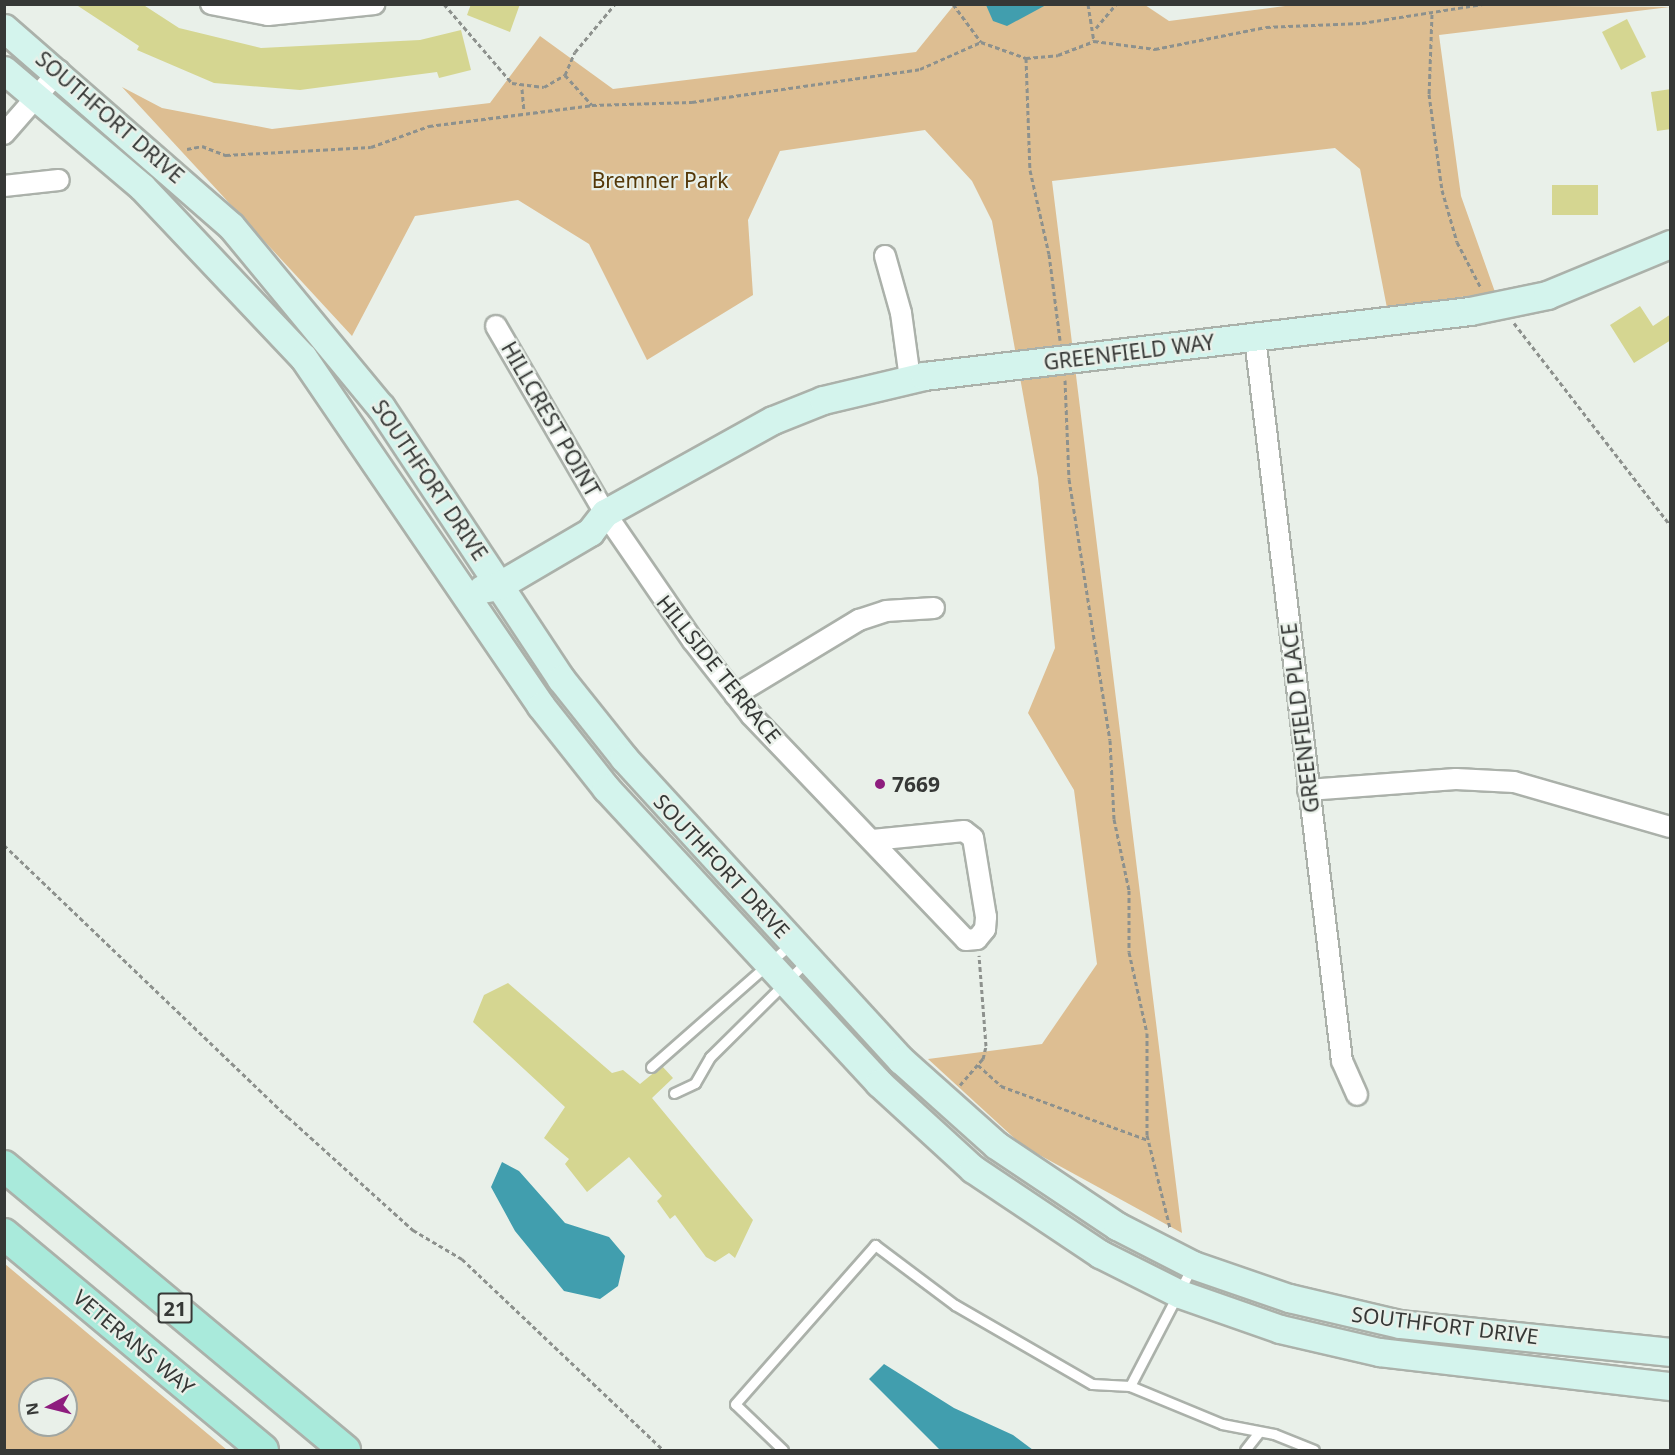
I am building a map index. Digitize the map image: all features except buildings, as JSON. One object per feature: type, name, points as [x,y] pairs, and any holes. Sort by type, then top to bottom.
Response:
[{"type":"main road","name":"SOUTHFORT DRIVE","points":[[4,28],[59,71],[231,226],[325,333],[494,577],[624,758],[901,1059],[996,1144],[1056,1189],[1193,1265],[1289,1298],[1400,1324],[1671,1352]]},
{"type":"main road","name":"SOUTHFORT DRIVE","points":[[4,70],[159,203],[303,357],[466,592],[541,706],[606,788],[879,1083],[973,1169],[1100,1254],[1180,1294],[1280,1329],[1378,1352],[1671,1386]]},
{"type":"main road","name":"GREENFIELD WAY","points":[[466,592],[494,577],[579,516],[605,513],[773,420],[823,400],[910,379],[1255,338],[1496,305],[1547,295],[1671,244]]},
{"type":"main road","name":"21","points":[[4,1166],[345,1450]]},
{"type":"main road","name":"VETERANS WAY","points":[[4,1234],[263,1450]]},
{"type":"street","points":[[212,4],[268,15],[374,4]]},
{"type":"street","points":[[4,134],[59,71]]},
{"type":"street","points":[[4,186],[59,180]]},
{"type":"street","points":[[885,256],[901,313],[910,379]]},
{"type":"street","name":"HILLCREST POINT","points":[[496,326],[605,513]]},
{"type":"street","name":"GREENFIELD PLACE","points":[[1255,338],[1342,1061],[1357,1095]]},
{"type":"street","name":"HILLSIDE TERRACE","points":[[605,513],[652,588],[735,695],[966,940],[977,939]]},
{"type":"street","points":[[735,695],[859,620],[886,611],[934,608]]},
{"type":"street","points":[[1308,790],[1456,778],[1514,782],[1671,827]]},
{"type":"street","points":[[872,840],[964,831],[973,838],[986,917],[985,929],[977,939]]},
{"type":"lane","points":[[674,1093],[695,1083],[710,1057],[800,951]]},
{"type":"lane","points":[[651,1067],[778,976],[800,951]]},
{"type":"lane","points":[[783,1450],[735,1404],[875,1245],[955,1305],[1092,1384],[1130,1386],[1222,1424],[1259,1432],[1314,1450]]},
{"type":"lane","points":[[1130,1386],[1180,1294],[1193,1265]]},
{"type":"lane","points":[[1245,1450],[1259,1432]]},
{"type":"path","points":[[444,4],[502,74],[522,88],[552,84],[565,75],[574,52],[615,4]]},
{"type":"path","points":[[953,4],[981,42],[1026,58],[1058,55],[1094,41],[1155,49],[1276,26],[1432,14],[1483,4]]},
{"type":"path","points":[[1088,4],[1096,28],[1094,41]]},
{"type":"path","points":[[1096,28],[1116,4]]},
{"type":"path","points":[[1432,14],[1429,94],[1446,208],[1473,277],[1671,525]]},
{"type":"path","points":[[187,149],[202,146],[225,155],[371,147],[429,126],[524,111],[592,105],[692,102],[920,69],[981,42]]},
{"type":"path","points":[[1026,58],[1030,170],[1049,254],[1062,360],[1069,479],[1110,740],[1114,819],[1129,890],[1129,952],[1147,1033],[1148,1140],[1170,1228]]},
{"type":"path","points":[[565,75],[592,105]]},
{"type":"path","points":[[522,88],[524,111]]},
{"type":"path","points":[[4,845],[288,1117],[413,1230],[462,1259],[663,1450]]},
{"type":"path","points":[[960,1085],[978,1065],[987,1037],[977,939]]},
{"type":"path","points":[[978,1065],[1001,1086],[1148,1140]]},
{"type":"green space","name":"Bremner Park","points":[[1300,4],[1670,7],[1439,35],[1461,196],[1495,292],[1387,308],[1360,169],[1335,148],[1052,181],[1182,1233],[1023,1146],[928,1059],[1042,1044],[1097,964],[1074,790],[1028,713],[1055,648],[1038,478],[992,221],[972,181],[925,130],[780,151],[748,220],[753,295],[647,360],[589,244],[518,200],[415,216],[352,336],[122,87],[162,108],[272,129],[490,103],[540,36],[613,89],[916,52],[954,5],[1145,5],[1169,21]]},
{"type":"green space","points":[[5,1264],[227,1450],[5,1450]]},
{"type":"water","points":[[986,4],[1046,5],[1007,26],[993,21]]},
{"type":"water","points":[[502,1162],[519,1171],[565,1223],[609,1237],[625,1256],[618,1286],[600,1299],[564,1291],[515,1231],[491,1187]]},
{"type":"water","points":[[884,1364],[954,1408],[1013,1435],[1033,1450],[940,1450],[869,1379]]},
{"type":"place","name":"7669","points":[[880,784]]}]
